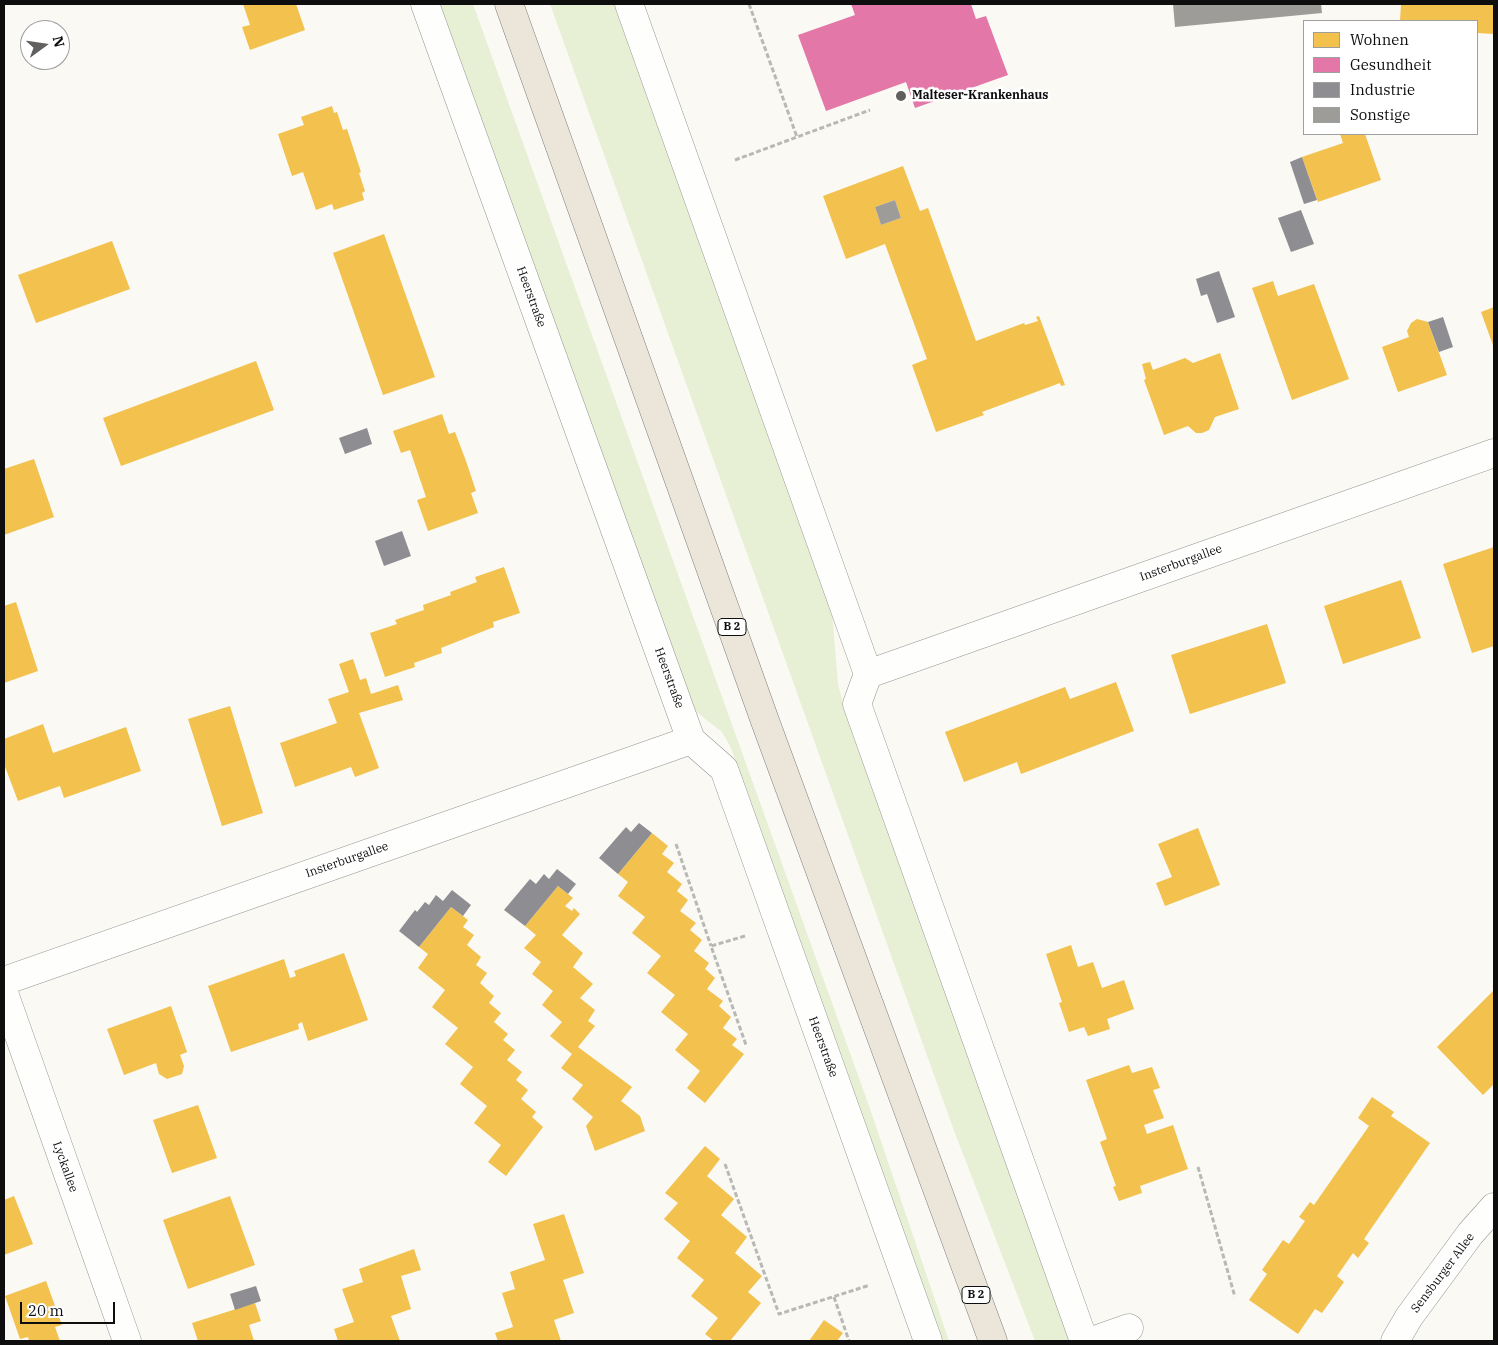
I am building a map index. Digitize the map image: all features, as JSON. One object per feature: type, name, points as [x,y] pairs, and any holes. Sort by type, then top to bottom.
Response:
[{"type":"main road","name":"B 2","points":[[509,4],[762,712],[993,1341]]},
{"type":"street","name":"Heerstraße","points":[[425,4],[691,740],[724,769],[928,1341]]},
{"type":"street","points":[[629,4],[868,674],[857,704],[1084,1341]]},
{"type":"street","name":"Insterburgallee","points":[[868,674],[1494,453]]},
{"type":"street","name":"Insterburgallee","points":[[4,981],[691,740]]},
{"type":"street","name":"Lyckallee","points":[[4,993],[127,1341]]},
{"type":"street","name":"Sensburger Allee","points":[[1395,1341],[1409,1317],[1470,1234],[1494,1207]]},
{"type":"street","points":[[1092,1341],[1129,1328]]},
{"type":"path","points":[[749,4],[797,137]]},
{"type":"path","points":[[735,160],[870,110]]},
{"type":"path","points":[[676,844],[746,1045]]},
{"type":"path","points":[[712,946],[745,936]]},
{"type":"path","points":[[725,1164],[779,1314],[870,1285]]},
{"type":"path","points":[[1198,1166],[1236,1297]]},
{"type":"path","points":[[834,1297],[850,1341]]},
{"type":"green space","points":[[438,4],[473,4],[868,1103],[949,1341],[939,1341],[731,748],[722,732],[694,710]]},
{"type":"green space","points":[[550,4],[619,4],[831,599],[838,684],[842,699],[1073,1341],[1035,1341],[953,1128]]},
{"type":"building: Wohnen","points":[[243,4],[296,4],[305,30],[250,50],[242,27],[250,25]]},
{"type":"building: Wohnen","points":[[1401,4],[1494,4],[1494,34],[1478,33],[1478,20],[1400,20]]},
{"type":"building: Wohnen","points":[[332,106],[334,113],[337,112],[343,130],[347,129],[361,172],[359,173],[365,191],[362,193],[364,200],[334,210],[332,204],[316,210],[303,172],[292,176],[278,134],[304,125],[301,117]]},
{"type":"building: Wohnen","points":[[1340,135],[1365,135],[1381,180],[1318,202],[1302,157],[1343,143]]},
{"type":"building: Wohnen","points":[[903,166],[920,211],[928,208],[976,341],[1024,323],[1025,325],[1038,321],[1036,317],[1039,316],[1065,385],[1061,386],[1060,383],[982,412],[984,415],[936,432],[912,365],[927,359],[885,244],[846,259],[823,196]],"holes":[[[895,200],[901,218],[881,225],[875,207]]]},
{"type":"building: Wohnen","points":[[384,234],[435,377],[383,395],[333,253]]},
{"type":"building: Wohnen","points":[[112,241],[130,289],[36,323],[18,275]]},
{"type":"building: Wohnen","points":[[1273,281],[1278,296],[1314,284],[1349,379],[1292,400],[1252,288]]},
{"type":"building: Wohnen","points":[[1494,307],[1494,348],[1481,312]]},
{"type":"building: Wohnen","points":[[1417,319],[1428,322],[1447,375],[1398,392],[1382,347],[1409,337],[1407,331],[1411,323]]},
{"type":"building: Wohnen","points":[[1220,353],[1239,409],[1215,417],[1209,430],[1202,433],[1196,433],[1188,426],[1164,435],[1144,380],[1146,379],[1142,364],[1150,362],[1153,370],[1185,358],[1193,363]]},
{"type":"building: Wohnen","points":[[256,361],[274,410],[121,466],[103,418]]},
{"type":"building: Wohnen","points":[[442,414],[449,434],[455,432],[466,461],[476,491],[471,493],[478,513],[428,531],[417,500],[426,497],[410,450],[401,453],[393,431]]},
{"type":"building: Wohnen","points":[[34,459],[54,517],[4,535],[4,469]]},
{"type":"building: Wohnen","points":[[1494,547],[1494,646],[1472,653],[1443,564]]},
{"type":"building: Wohnen","points":[[504,567],[520,613],[493,622],[494,627],[441,648],[442,653],[414,663],[415,667],[385,677],[370,633],[397,624],[395,620],[424,610],[423,605],[451,595],[450,592],[477,582],[475,577]]},
{"type":"building: Wohnen","points":[[1401,580],[1421,638],[1343,664],[1324,606]]},
{"type":"building: Wohnen","points":[[16,602],[38,671],[4,683],[4,606]]},
{"type":"building: Wohnen","points":[[1267,624],[1286,683],[1190,714],[1171,655]]},
{"type":"building: Wohnen","points":[[353,659],[360,680],[366,678],[371,694],[398,685],[403,700],[359,713],[379,768],[355,777],[351,767],[295,787],[280,743],[337,723],[328,699],[349,692],[339,664]]},
{"type":"building: Wohnen","points":[[1116,682],[1134,731],[1021,774],[1017,762],[964,782],[945,732],[1065,687],[1070,699]]},
{"type":"building: Wohnen","points":[[230,706],[263,813],[222,826],[188,719]]},
{"type":"building: Wohnen","points":[[43,724],[53,753],[126,727],[141,771],[64,798],[60,786],[18,801],[4,764],[4,739]]},
{"type":"building: Wohnen","points":[[1198,828],[1220,885],[1165,906],[1156,883],[1172,877],[1158,844]]},
{"type":"building: Wohnen","points":[[652,833],[668,846],[662,854],[674,863],[667,872],[682,884],[677,891],[688,900],[680,911],[696,923],[690,930],[702,940],[694,951],[709,963],[705,969],[715,978],[707,989],[723,1001],[719,1006],[731,1017],[723,1028],[737,1039],[732,1045],[744,1054],[705,1103],[687,1088],[700,1071],[675,1050],[688,1034],[661,1012],[675,995],[647,973],[661,956],[632,933],[645,917],[618,896],[628,882],[618,874]]},
{"type":"building: Wohnen","points":[[558,886],[573,898],[565,906],[572,911],[574,908],[580,914],[562,935],[583,953],[573,967],[593,984],[580,998],[595,1010],[588,1021],[595,1026],[578,1047],[632,1087],[621,1101],[640,1116],[645,1131],[595,1151],[586,1126],[593,1117],[572,1099],[583,1085],[561,1068],[572,1054],[550,1036],[562,1022],[542,1005],[553,991],[532,974],[541,962],[524,948],[536,935],[525,926]]},
{"type":"building: Wohnen","points":[[451,907],[468,920],[463,927],[474,935],[467,945],[481,957],[476,965],[487,973],[480,983],[494,996],[489,1003],[501,1013],[494,1022],[508,1034],[503,1040],[515,1050],[507,1060],[522,1072],[516,1080],[528,1090],[521,1099],[536,1112],[532,1117],[543,1127],[506,1176],[488,1162],[501,1145],[474,1123],[487,1106],[460,1084],[473,1067],[445,1044],[458,1028],[432,1007],[445,990],[418,968],[428,954],[419,947]]},
{"type":"building: Wohnen","points":[[1071,945],[1078,967],[1093,962],[1102,988],[1124,980],[1134,1009],[1107,1019],[1110,1029],[1088,1036],[1084,1027],[1069,1032],[1059,1003],[1062,1002],[1046,954]]},
{"type":"building: Wohnen","points":[[344,953],[368,1020],[308,1041],[302,1022],[298,1024],[299,1029],[231,1052],[208,986],[284,959],[290,978],[296,976],[294,971]]},
{"type":"building: Wohnen","points":[[1493,991],[1494,1084],[1483,1095],[1437,1047]]},
{"type":"building: Wohnen","points":[[171,1006],[187,1052],[180,1055],[184,1066],[182,1074],[167,1079],[159,1074],[156,1063],[124,1075],[107,1029]]},
{"type":"building: Wohnen","points":[[1129,1065],[1132,1073],[1152,1067],[1160,1088],[1153,1090],[1164,1118],[1144,1125],[1147,1134],[1173,1125],[1188,1169],[1140,1186],[1142,1193],[1119,1201],[1113,1187],[1116,1186],[1100,1142],[1107,1139],[1086,1080]]},
{"type":"building: Wohnen","points":[[1372,1097],[1394,1112],[1391,1116],[1430,1143],[1364,1239],[1369,1243],[1358,1258],[1353,1253],[1337,1276],[1344,1282],[1322,1313],[1315,1309],[1298,1334],[1249,1300],[1267,1274],[1262,1270],[1283,1240],[1289,1244],[1305,1221],[1299,1217],[1310,1202],[1314,1205],[1369,1126],[1358,1118]]},
{"type":"building: Wohnen","points":[[198,1105],[217,1158],[172,1173],[153,1120]]},
{"type":"building: Wohnen","points":[[705,1146],[720,1159],[707,1176],[734,1199],[721,1215],[747,1237],[735,1253],[762,1276],[748,1292],[761,1303],[730,1341],[714,1341],[705,1334],[718,1318],[691,1296],[704,1280],[677,1258],[690,1241],[664,1219],[678,1203],[665,1193]]},
{"type":"building: Wohnen","points":[[14,1196],[33,1244],[4,1255],[4,1200]]},
{"type":"building: Wohnen","points":[[230,1196],[255,1265],[188,1289],[163,1220]]},
{"type":"building: Wohnen","points":[[564,1214],[584,1273],[563,1280],[574,1313],[554,1320],[561,1341],[498,1341],[495,1333],[513,1327],[502,1293],[515,1289],[510,1272],[545,1260],[533,1224]]},
{"type":"building: Wohnen","points":[[414,1249],[421,1270],[401,1276],[411,1309],[391,1316],[400,1341],[338,1341],[334,1329],[354,1322],[342,1289],[363,1282],[359,1269]]},
{"type":"building: Wohnen","points":[[46,1281],[62,1325],[55,1327],[60,1341],[29,1341],[28,1337],[20,1339],[5,1296]]},
{"type":"building: Wohnen","points":[[255,1303],[261,1321],[249,1325],[254,1341],[198,1341],[192,1323]]},
{"type":"building: Wohnen","points":[[824,1320],[843,1333],[837,1341],[809,1341]]},
{"type":"building: Gesundheit","points":[[851,4],[971,4],[976,19],[986,16],[1008,75],[915,108],[906,82],[826,111],[798,35],[855,15]]},
{"type":"building: Industrie","points":[[1302,157],[1317,200],[1304,204],[1290,162]]},
{"type":"building: Industrie","points":[[1301,210],[1314,244],[1291,252],[1278,218]]},
{"type":"building: Industrie","points":[[1219,271],[1235,317],[1217,323],[1207,294],[1201,296],[1196,279]]},
{"type":"building: Industrie","points":[[1443,317],[1453,347],[1439,352],[1428,322]]},
{"type":"building: Industrie","points":[[367,428],[372,444],[345,454],[339,438]]},
{"type":"building: Industrie","points":[[402,531],[411,556],[384,566],[375,541]]},
{"type":"building: Industrie","points":[[639,823],[652,833],[618,874],[599,858],[626,827],[631,832]]},
{"type":"building: Industrie","points":[[557,869],[576,884],[568,894],[558,886],[525,926],[504,910],[530,879],[536,884],[544,874],[549,879]]},
{"type":"building: Industrie","points":[[452,890],[471,905],[463,916],[451,907],[419,947],[399,931],[415,910],[417,912],[425,902],[429,905],[436,895],[443,901]]},
{"type":"building: Industrie","points":[[256,1286],[261,1301],[235,1310],[230,1294]]},
{"type":"building: Sonstige","points":[[1173,4],[1321,4],[1322,13],[1175,27]]},
{"type":"building: Sonstige","points":[[895,200],[901,218],[881,225],[875,207]]},
{"type":"place","name":"Malteser-Krankenhaus","points":[[901,96]]}]
